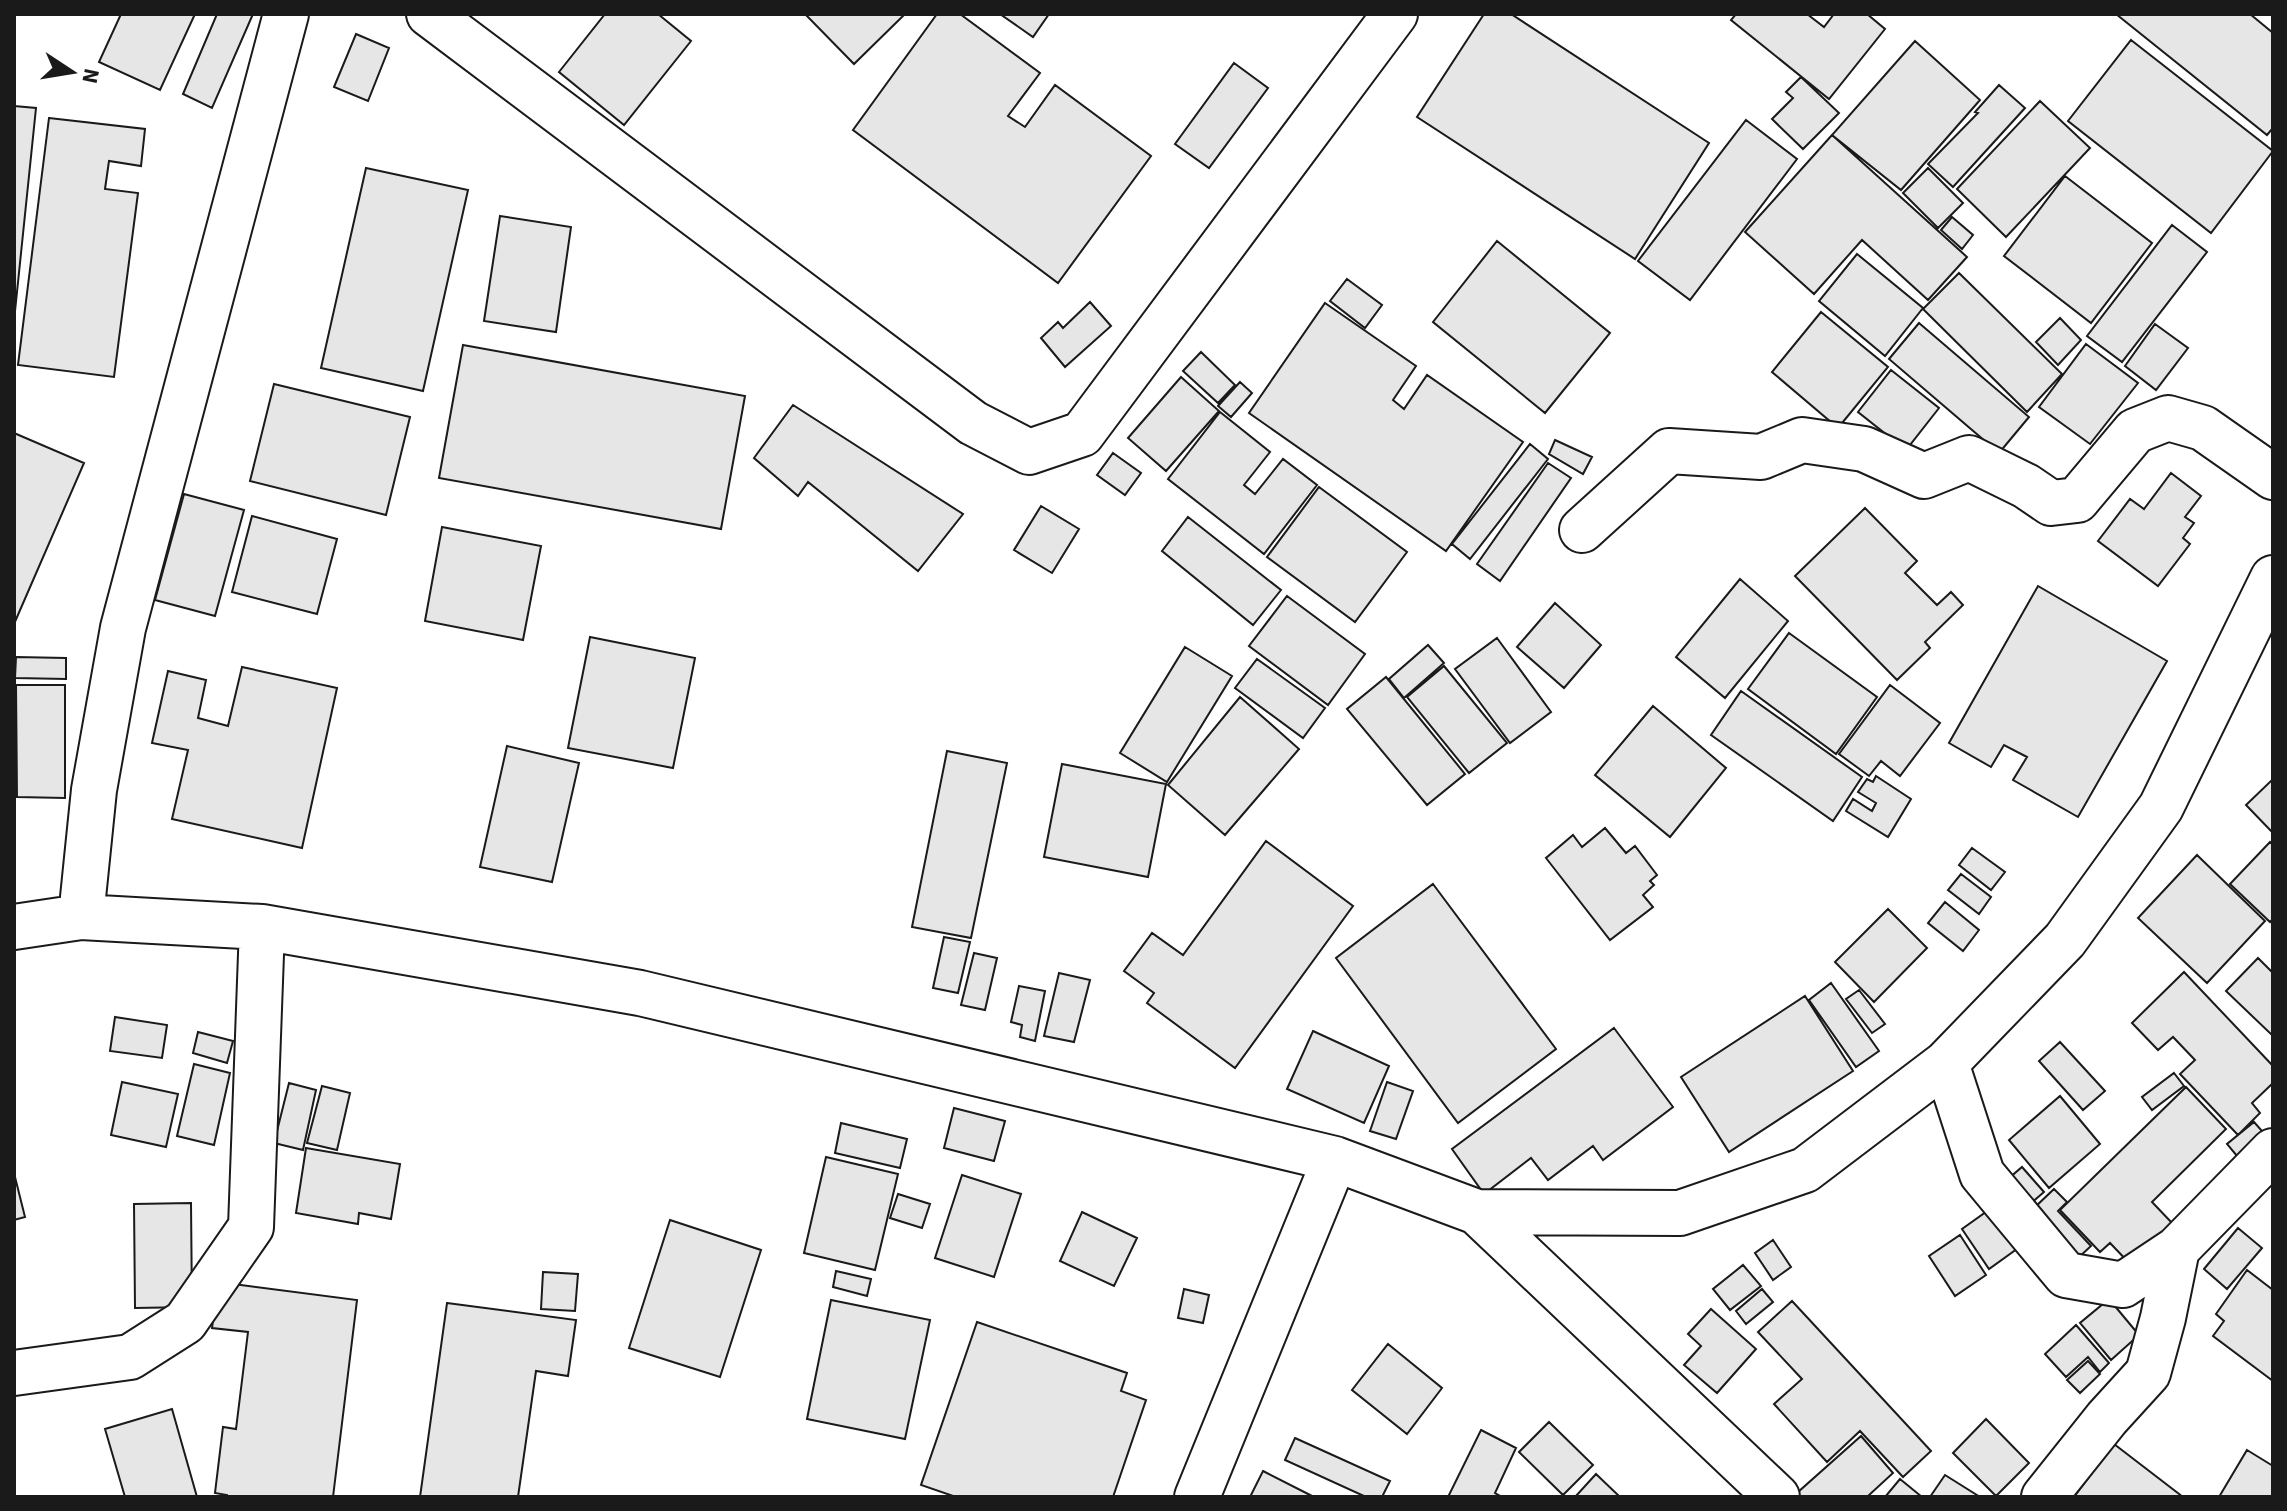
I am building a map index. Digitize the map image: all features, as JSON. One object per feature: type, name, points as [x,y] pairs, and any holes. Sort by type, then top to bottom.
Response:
[{"type":"street","points":[[81,917],[94,790],[123,628],[286,14]]},
{"type":"street","points":[[429,14],[973,423],[1029,452],[1082,434],[1395,14]]},
{"type":"street","points":[[1582,530],[1669,451],[1761,457],[1802,440],[1864,449],[1924,476],[1969,458],[2026,486],[2051,503],[2077,500],[2135,431],[2168,418],[2203,428],[2273,477]]},
{"type":"street","points":[[14,927],[81,917],[262,927],[640,993],[1335,1159],[1477,1212],[1680,1213],[1805,1170],[1946,1063],[2065,940],[2161,807],[2273,578]]},
{"type":"street","points":[[14,1373],[130,1357],[185,1322],[251,1227],[262,927]]},
{"type":"street","points":[[1946,1063],[1982,1174],[2066,1275],[2123,1285],[2177,1249],[2273,1151]]},
{"type":"street","points":[[1197,1497],[1335,1159]]},
{"type":"street","points":[[1477,1212],[1777,1497]]},
{"type":"street","points":[[2044,1497],[2107,1418],[2148,1373],[2177,1249]]},
{"type":"building","points":[[121,14],[195,14],[160,90],[99,62]]},
{"type":"building","points":[[217,14],[253,14],[212,108],[183,94]]},
{"type":"building","points":[[605,14],[658,14],[691,41],[624,125],[559,72]]},
{"type":"building","points":[[805,14],[905,14],[854,64]]},
{"type":"building","points":[[937,14],[960,14],[1040,73],[1008,116],[1025,127],[1055,85],[1151,156],[1058,283],[853,130]]},
{"type":"building","points":[[1000,14],[1049,14],[1033,37]]},
{"type":"building","points":[[1484,14],[1511,14],[1709,143],[1635,259],[1417,117]]},
{"type":"building","points":[[1736,14],[1807,14],[1824,27],[1834,14],[1867,14],[1885,29],[1829,99],[1731,20]]},
{"type":"building","points":[[2116,14],[2250,14],[2273,33],[2273,128],[2267,135]]},
{"type":"building","points":[[356,34],[389,48],[368,101],[334,87]]},
{"type":"building","points":[[2131,40],[2273,151],[2211,233],[2068,121]]},
{"type":"building","points":[[1915,41],[1980,100],[1901,190],[1832,135]]},
{"type":"building","points":[[1234,63],[1268,88],[1209,168],[1175,144]]},
{"type":"building","points":[[1801,77],[1839,113],[1803,149],[1772,119],[1793,98],[1786,92]]},
{"type":"building","points":[[1999,85],[2025,108],[1953,187],[1928,164],[1978,113],[1975,112]]},
{"type":"building","points":[[2040,101],[2090,148],[2006,237],[1957,189]]},
{"type":"building","points":[[14,106],[36,108],[14,321]]},
{"type":"building","points":[[49,118],[145,129],[141,166],[109,161],[105,189],[138,193],[114,377],[18,365]]},
{"type":"building","points":[[1746,120],[1797,159],[1690,300],[1638,261]]},
{"type":"building","points":[[1832,135],[1967,257],[1928,300],[1862,240],[1814,294],[1745,232]]},
{"type":"building","points":[[366,168],[468,190],[423,391],[321,368]]},
{"type":"building","points":[[1928,168],[1963,203],[1938,228],[1903,193]]},
{"type":"building","points":[[2065,176],[2152,243],[2091,323],[2004,256]]},
{"type":"building","points":[[500,216],[571,227],[556,332],[484,321]]},
{"type":"building","points":[[1952,217],[1973,235],[1962,249],[1941,230]]},
{"type":"building","points":[[2172,225],[2207,252],[2122,362],[2087,336]]},
{"type":"building","points":[[1497,241],[1610,333],[1545,413],[1433,322]]},
{"type":"building","points":[[1857,254],[1923,308],[1885,356],[1819,301]]},
{"type":"building","points":[[1959,273],[2062,374],[2027,412],[1923,309]]},
{"type":"building","points":[[1347,279],[1382,305],[1365,328],[1330,301]]},
{"type":"building","points":[[1090,302],[1111,326],[1065,367],[1041,338],[1058,322],[1063,328]]},
{"type":"building","points":[[1325,303],[1416,366],[1393,400],[1404,409],[1427,375],[1523,442],[1446,551],[1249,413]]},
{"type":"building","points":[[1821,312],[1888,367],[1838,428],[1772,372]]},
{"type":"building","points":[[2060,318],[2081,340],[2058,365],[2036,342]]},
{"type":"building","points":[[1919,323],[2029,417],[1999,453],[1889,359]]},
{"type":"building","points":[[2155,324],[2188,348],[2156,390],[2125,366]]},
{"type":"building","points":[[2086,344],[2138,383],[2090,444],[2039,407]]},
{"type":"building","points":[[463,345],[745,396],[721,529],[439,478]]},
{"type":"building","points":[[1201,352],[1235,385],[1218,403],[1183,371]]},
{"type":"building","points":[[1891,370],[1939,408],[1906,450],[1858,412]]},
{"type":"building","points":[[1181,377],[1219,411],[1166,471],[1128,438]]},
{"type":"building","points":[[1240,382],[1252,393],[1231,417],[1218,406]]},
{"type":"building","points":[[274,384],[410,417],[386,515],[250,481]]},
{"type":"building","points":[[793,405],[963,514],[918,571],[808,482],[798,496],[754,458]]},
{"type":"building","points":[[1220,412],[1270,452],[1244,485],[1255,494],[1283,459],[1317,485],[1264,554],[1168,479]]},
{"type":"building","points":[[14,433],[84,463],[14,624]]},
{"type":"building","points":[[1555,440],[1592,457],[1583,474],[1549,454]]},
{"type":"building","points":[[1530,444],[1548,459],[1470,559],[1452,544]]},
{"type":"building","points":[[1113,453],[1141,473],[1125,495],[1097,475]]},
{"type":"building","points":[[1548,463],[1571,478],[1500,581],[1477,564]]},
{"type":"building","points":[[2171,473],[2201,496],[2185,517],[2194,523],[2183,538],[2190,544],[2158,586],[2098,541],[2130,499],[2144,509]]},
{"type":"building","points":[[1319,487],[1407,552],[1355,622],[1267,557]]},
{"type":"building","points":[[184,494],[244,510],[215,616],[155,600]]},
{"type":"building","points":[[1041,506],[1079,529],[1052,573],[1014,550]]},
{"type":"building","points":[[1865,508],[1917,561],[1905,573],[1937,605],[1951,592],[1963,605],[1925,642],[1930,648],[1897,680],[1795,576]]},
{"type":"building","points":[[252,516],[337,539],[317,614],[232,592]]},
{"type":"building","points":[[1188,517],[1281,590],[1253,625],[1162,551]]},
{"type":"building","points":[[442,527],[541,546],[523,640],[425,621]]},
{"type":"building","points":[[1740,579],[1788,621],[1725,698],[1676,657]]},
{"type":"building","points":[[2038,586],[2167,661],[2078,817],[2013,780],[2027,757],[2004,745],[1991,767],[1949,743]]},
{"type":"building","points":[[1287,596],[1365,654],[1328,705],[1249,646]]},
{"type":"building","points":[[1555,603],[1601,645],[1564,688],[1517,647]]},
{"type":"building","points":[[1789,633],[1877,697],[1836,754],[1748,689]]},
{"type":"building","points":[[590,637],[695,658],[673,768],[568,748]]},
{"type":"building","points":[[1497,638],[1551,712],[1510,743],[1455,669]]},
{"type":"building","points":[[1428,645],[1444,663],[1404,698],[1389,679]]},
{"type":"building","points":[[1185,647],[1232,676],[1167,782],[1120,753]]},
{"type":"building","points":[[16,657],[66,658],[66,679],[15,678]]},
{"type":"building","points":[[1257,659],[1325,708],[1303,738],[1235,688]]},
{"type":"building","points":[[1444,666],[1507,743],[1469,773],[1407,697]]},
{"type":"building","points":[[242,667],[337,688],[302,848],[172,819],[188,750],[152,743],[168,671],[206,680],[198,718],[228,726]]},
{"type":"building","points":[[1386,677],[1465,774],[1427,805],[1347,709]]},
{"type":"building","points":[[16,685],[65,685],[65,798],[17,797]]},
{"type":"building","points":[[1890,685],[1940,723],[1900,776],[1881,761],[1869,776],[1839,754]]},
{"type":"building","points":[[1741,691],[1862,777],[1833,821],[1711,735]]},
{"type":"building","points":[[1240,697],[1299,749],[1225,835],[1168,785]]},
{"type":"building","points":[[1653,706],[1726,768],[1670,837],[1595,775]]},
{"type":"building","points":[[507,746],[579,763],[552,882],[480,867]]},
{"type":"building","points":[[947,751],[1007,763],[971,938],[912,927]]},
{"type":"building","points":[[1062,764],[1166,784],[1148,877],[1044,857]]},
{"type":"building","points":[[1876,776],[1911,799],[1888,837],[1846,811],[1853,799],[1872,811],[1876,803],[1858,792],[1867,779],[1873,782]]},
{"type":"building","points":[[2273,779],[2273,833],[2246,805]]},
{"type":"building","points":[[1605,828],[1626,853],[1635,846],[1657,875],[1650,881],[1654,885],[1643,895],[1653,907],[1610,940],[1546,858],[1573,835],[1582,847]]},
{"type":"building","points":[[1266,841],[1353,906],[1235,1068],[1147,1003],[1154,993],[1124,971],[1152,933],[1183,955]]},
{"type":"building","points":[[2270,842],[2273,845],[2273,919],[2270,922],[2230,884]]},
{"type":"building","points":[[1972,848],[2005,872],[1991,890],[1959,865]]},
{"type":"building","points":[[2197,855],[2265,921],[2207,983],[2138,918]]},
{"type":"building","points":[[1961,874],[1991,897],[1979,914],[1948,890]]},
{"type":"building","points":[[1433,884],[1556,1049],[1458,1123],[1336,958]]},
{"type":"building","points":[[1945,902],[1979,930],[1963,951],[1928,923]]},
{"type":"building","points":[[1888,909],[1927,948],[1874,1002],[1835,962]]},
{"type":"building","points":[[944,937],[970,942],[958,993],[933,988]]},
{"type":"building","points":[[974,953],[997,958],[985,1010],[961,1005]]},
{"type":"building","points":[[2258,958],[2273,973],[2273,1036],[2226,991]]},
{"type":"building","points":[[2184,972],[2273,1066],[2273,1083],[2252,1103],[2260,1113],[2238,1135],[2180,1074],[2195,1060],[2173,1037],[2158,1050],[2132,1023]]},
{"type":"building","points":[[1059,973],[1090,980],[1074,1042],[1044,1036]]},
{"type":"building","points":[[1831,983],[1879,1051],[1856,1067],[1809,1000]]},
{"type":"building","points":[[1019,986],[1045,991],[1035,1041],[1020,1037],[1022,1025],[1011,1022]]},
{"type":"building","points":[[1859,990],[1885,1024],[1872,1033],[1846,999]]},
{"type":"building","points":[[1805,996],[1853,1071],[1729,1152],[1681,1077]]},
{"type":"building","points":[[115,1017],[167,1025],[162,1058],[110,1051]]},
{"type":"building","points":[[1614,1028],[1673,1107],[1603,1160],[1593,1146],[1548,1180],[1531,1158],[1484,1194],[1452,1149]]},
{"type":"building","points":[[1313,1031],[1389,1066],[1364,1123],[1287,1089]]},
{"type":"building","points":[[198,1032],[233,1041],[227,1063],[193,1053]]},
{"type":"building","points":[[2060,1042],[2105,1091],[2083,1110],[2039,1061]]},
{"type":"building","points":[[194,1064],[230,1073],[214,1145],[177,1136]]},
{"type":"building","points":[[2174,1073],[2184,1086],[2152,1110],[2142,1097]]},
{"type":"building","points":[[122,1082],[178,1094],[166,1147],[111,1135]]},
{"type":"building","points":[[1387,1082],[1413,1091],[1396,1139],[1370,1131]]},
{"type":"building","points":[[289,1083],[316,1090],[303,1150],[274,1143]]},
{"type":"building","points":[[322,1086],[350,1093],[337,1150],[307,1143]]},
{"type":"building","points":[[2186,1087],[2226,1129],[2152,1202],[2173,1224],[2131,1265],[2110,1243],[2100,1252],[2060,1210]]},
{"type":"building","points":[[2060,1096],[2100,1144],[2049,1188],[2009,1140]]},
{"type":"building","points":[[954,1108],[1005,1121],[994,1161],[944,1148]]},
{"type":"building","points":[[2254,1122],[2270,1140],[2242,1162],[2227,1144]]},
{"type":"building","points":[[841,1123],[907,1139],[900,1168],[835,1153]]},
{"type":"building","points":[[306,1148],[400,1164],[391,1219],[359,1213],[358,1224],[296,1213]]},
{"type":"building","points":[[826,1157],[898,1174],[875,1270],[804,1253]]},
{"type":"building","points":[[2022,1167],[2044,1192],[2029,1205],[2008,1179]]},
{"type":"building","points":[[14,1173],[25,1217],[14,1220]]},
{"type":"building","points":[[962,1175],[1021,1194],[994,1277],[935,1258]]},
{"type":"building","points":[[2054,1189],[2067,1202],[2058,1211],[2091,1246],[2078,1258],[2032,1210]]},
{"type":"building","points":[[898,1194],[930,1204],[922,1228],[890,1218]]},
{"type":"building","points":[[191,1203],[192,1307],[135,1308],[134,1204]]},
{"type":"building","points":[[1993,1207],[2021,1246],[1989,1269],[1962,1229]]},
{"type":"building","points":[[1082,1212],[1137,1238],[1114,1286],[1060,1261]]},
{"type":"building","points":[[670,1220],[761,1250],[720,1377],[629,1348]]},
{"type":"building","points":[[2238,1228],[2262,1248],[2227,1289],[2204,1269]]},
{"type":"building","points":[[1960,1235],[1986,1275],[1955,1296],[1929,1256]]},
{"type":"building","points":[[1773,1240],[1791,1267],[1773,1280],[1755,1253]]},
{"type":"building","points":[[1743,1265],[1761,1286],[1730,1310],[1713,1289]]},
{"type":"building","points":[[2247,1270],[2273,1290],[2273,1381],[2213,1336],[2224,1321],[2216,1314]]},
{"type":"building","points":[[836,1271],[871,1279],[867,1296],[833,1287]]},
{"type":"building","points":[[543,1272],[578,1274],[575,1311],[541,1309]]},
{"type":"building","points":[[218,1282],[357,1300],[333,1497],[227,1497],[215,1493],[223,1427],[236,1429],[248,1332],[212,1328]]},
{"type":"building","points":[[1184,1289],[1209,1295],[1203,1323],[1178,1318]]},
{"type":"building","points":[[1762,1289],[1773,1302],[1746,1324],[1736,1311]]},
{"type":"building","points":[[2109,1299],[2139,1335],[2111,1360],[2080,1323]]},
{"type":"building","points":[[831,1300],[930,1320],[905,1439],[807,1419]]},
{"type":"building","points":[[1792,1301],[1931,1451],[1903,1477],[1860,1431],[1827,1462],[1774,1404],[1802,1379],[1758,1332]]},
{"type":"building","points":[[447,1303],[576,1320],[568,1376],[536,1371],[518,1497],[420,1497]]},
{"type":"building","points":[[1711,1309],[1756,1349],[1717,1393],[1684,1365],[1701,1346],[1688,1334]]},
{"type":"building","points":[[977,1322],[1127,1373],[1121,1391],[1146,1400],[1113,1497],[956,1497],[921,1485]]},
{"type":"building","points":[[2076,1325],[2109,1363],[2100,1372],[2088,1357],[2066,1377],[2045,1354]]},
{"type":"building","points":[[1388,1344],[1442,1388],[1407,1434],[1352,1390]]},
{"type":"building","points":[[2088,1361],[2100,1374],[2080,1393],[2067,1380]]},
{"type":"building","points":[[172,1409],[197,1497],[125,1497],[105,1429]]},
{"type":"building","points":[[1986,1419],[2029,1463],[1996,1496],[1953,1453]]},
{"type":"building","points":[[1549,1422],[1593,1465],[1563,1495],[1519,1452]]},
{"type":"building","points":[[1481,1430],[1516,1448],[1495,1493],[1502,1497],[1448,1497]]},
{"type":"building","points":[[1861,1436],[1893,1473],[1869,1497],[1800,1497],[1797,1493]]},
{"type":"building","points":[[1295,1438],[1390,1481],[1382,1497],[1366,1497],[1285,1460]]},
{"type":"building","points":[[2114,1444],[2183,1497],[2074,1497]]},
{"type":"building","points":[[2247,1450],[2273,1466],[2273,1497],[2219,1497]]},
{"type":"building","points":[[1263,1471],[1314,1497],[1250,1497]]},
{"type":"building","points":[[1596,1474],[1620,1497],[1575,1497]]},
{"type":"building","points":[[1945,1475],[1980,1497],[1930,1497]]},
{"type":"building","points":[[1900,1479],[1922,1497],[1885,1497]]}]
